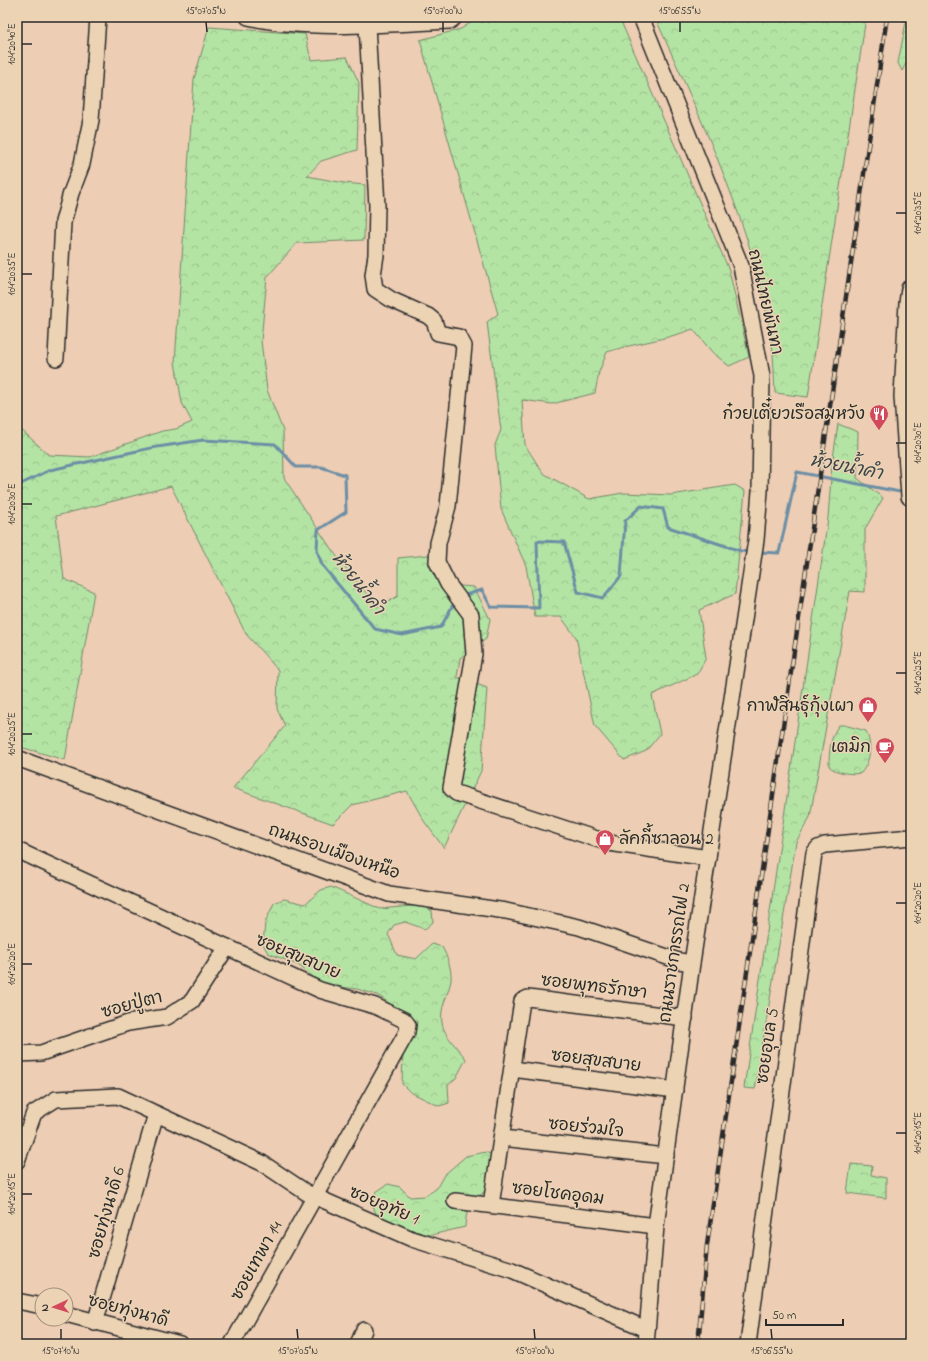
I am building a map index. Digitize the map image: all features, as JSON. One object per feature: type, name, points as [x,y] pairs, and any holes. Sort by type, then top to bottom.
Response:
[{"type":"main road","points":[[911,289],[908,303],[904,396],[908,477],[911,496]]},
{"type":"street","points":[[56,358],[63,222],[71,193],[82,164],[91,120],[98,17]]},
{"type":"street","points":[[250,17],[280,23],[367,25],[450,21],[456,17]]},
{"type":"street","name":"ถนนไทยพันทา","points":[[641,17],[741,266],[762,376],[760,491],[752,569]]},
{"type":"street","points":[[367,25],[377,206],[376,255],[373,275],[375,289],[392,300],[428,316],[434,321],[438,333],[459,337],[464,346],[448,506],[438,543],[437,562],[448,584],[471,615],[474,654],[452,788],[456,793],[609,843],[708,858]]},
{"type":"street","name":"ถนนราชการรถไฟ 2","points":[[646,1337],[656,1226],[676,1090],[692,963],[752,569]]},
{"type":"street","name":"ถนนรอบเมืองเหนือ","points":[[17,758],[389,894],[506,911],[580,926],[679,961],[692,963]]},
{"type":"street","name":"ซอยอุบล 5","points":[[748,1344],[814,854],[818,848],[825,845],[911,838]]},
{"type":"street","name":"ซอยสุขสบาย","points":[[17,850],[320,990],[375,1006],[404,1020],[408,1025],[407,1032],[314,1196]]},
{"type":"street","name":"ซอยปู่ตา","points":[[17,1054],[41,1053],[128,1023],[168,1017],[192,1000],[227,947]]},
{"type":"street","name":"ซอยพุทธรักษา","points":[[512,1069],[522,1001],[528,998],[685,1018]]},
{"type":"street","points":[[491,1205],[512,1069]]},
{"type":"street","name":"ซอยสุขสบาย","points":[[512,1069],[676,1090]]},
{"type":"street","name":"ซอยอุทัย 1","points":[[17,1161],[34,1113],[56,1099],[118,1096],[262,1163],[307,1193],[412,1239],[512,1270],[646,1337]]},
{"type":"street","name":"ซอยทุ่งนาดี 6","points":[[95,1323],[156,1114]]},
{"type":"street","name":"ซอยร่วมใจ","points":[[502,1138],[666,1156]]},
{"type":"street","name":"ซอยเทพา 14","points":[[232,1344],[314,1196]]},
{"type":"street","name":"ซอยโชคอุุดม","points":[[455,1201],[656,1226]]},
{"type":"street","points":[[17,1305],[17,1301],[34,1304]]},
{"type":"street","name":"ซอยทุ่งนาดี","points":[[74,1316],[180,1344]]},
{"type":"street","points":[[358,1344],[364,1330]]},
{"type":"green space","points":[[479,17],[619,17],[729,270],[749,357],[729,366],[712,352],[693,329],[672,336],[607,352],[599,372],[595,393],[552,404],[522,400],[525,445],[543,473],[589,499],[623,493],[671,495],[735,485],[745,491],[735,594],[699,610],[706,658],[697,674],[652,695],[660,734],[646,751],[624,760],[595,726],[576,637],[561,617],[535,617],[526,566],[501,509],[495,445],[501,430],[487,322],[498,314],[420,40],[461,29]]},
{"type":"green space","points":[[655,17],[866,17],[808,397],[775,393],[772,344],[764,302],[740,218],[708,136]]},
{"type":"green space","points":[[907,17],[911,17],[911,54],[902,71],[898,63]]},
{"type":"green space","points":[[209,27],[305,34],[311,60],[347,57],[359,83],[357,150],[321,161],[307,176],[344,183],[365,185],[364,240],[297,243],[267,277],[261,341],[267,390],[283,431],[284,478],[332,550],[359,585],[379,607],[398,596],[398,558],[428,555],[461,586],[474,587],[490,619],[486,639],[460,658],[457,677],[487,688],[481,771],[444,848],[424,821],[407,791],[352,805],[333,824],[233,788],[285,726],[277,709],[278,670],[246,634],[171,486],[56,516],[64,579],[94,592],[65,760],[17,746],[17,426],[49,455],[90,457],[162,431],[176,429],[192,422],[182,403],[175,362],[194,79]]},
{"type":"green space","points":[[838,424],[858,432],[857,478],[883,498],[865,529],[865,592],[850,591],[810,817],[796,842],[755,1089],[744,1088],[828,518],[832,465]]},
{"type":"green space","points":[[839,725],[866,731],[870,752],[867,763],[861,773],[844,773],[829,766],[832,739]]},
{"type":"green space","points":[[331,887],[380,909],[422,905],[432,911],[433,922],[425,929],[405,922],[394,925],[388,934],[397,955],[416,959],[432,944],[442,947],[447,958],[451,971],[451,980],[443,1006],[441,1017],[442,1023],[445,1033],[466,1059],[456,1078],[448,1085],[449,1103],[439,1106],[410,1092],[402,1084],[403,1052],[413,1035],[414,1019],[377,995],[357,989],[324,985],[298,965],[268,953],[263,944],[265,923],[274,903],[284,899],[305,904],[321,890]]},
{"type":"green space","points":[[486,1152],[496,1158],[489,1189],[478,1197],[471,1205],[467,1214],[465,1227],[431,1235],[400,1228],[377,1216],[373,1206],[376,1192],[388,1184],[400,1187],[410,1197],[425,1196],[436,1189],[444,1175],[466,1156]]},
{"type":"green space","points":[[851,1164],[872,1166],[871,1175],[886,1178],[886,1198],[847,1193]]},
{"type":"waterway","name":"ห้วยน้ำคำ","points":[[17,486],[50,470],[151,448],[203,440],[275,444],[296,467],[321,467],[345,475],[346,512],[318,530],[317,550],[322,565],[375,629],[402,635],[441,627],[455,601]]},
{"type":"waterway","name":"ห้วยน้ำคำ","points":[[759,552],[779,553],[797,472],[905,493]]},
{"type":"waterway","name":"ห้วยน้ำคำ","points":[[462,596],[482,590],[491,607],[539,608],[537,541],[564,542],[578,592],[603,598],[621,576],[625,521],[641,506],[663,509],[668,527],[741,551],[750,552]]},
{"type":"railway","points":[[698,1344],[707,1245],[887,17]]},
{"type":"place","name":"ก๋วยเตี๋ยวเรือสมหวัง","points":[[879,431]]},
{"type":"place","name":"กาฬสินธุ์กุ้งเผา","points":[[868,723]]},
{"type":"place","name":"เตมิก","points":[[885,764]]},
{"type":"place","name":"ลัคกี้ซาลอน 2","points":[[605,856]]}]
